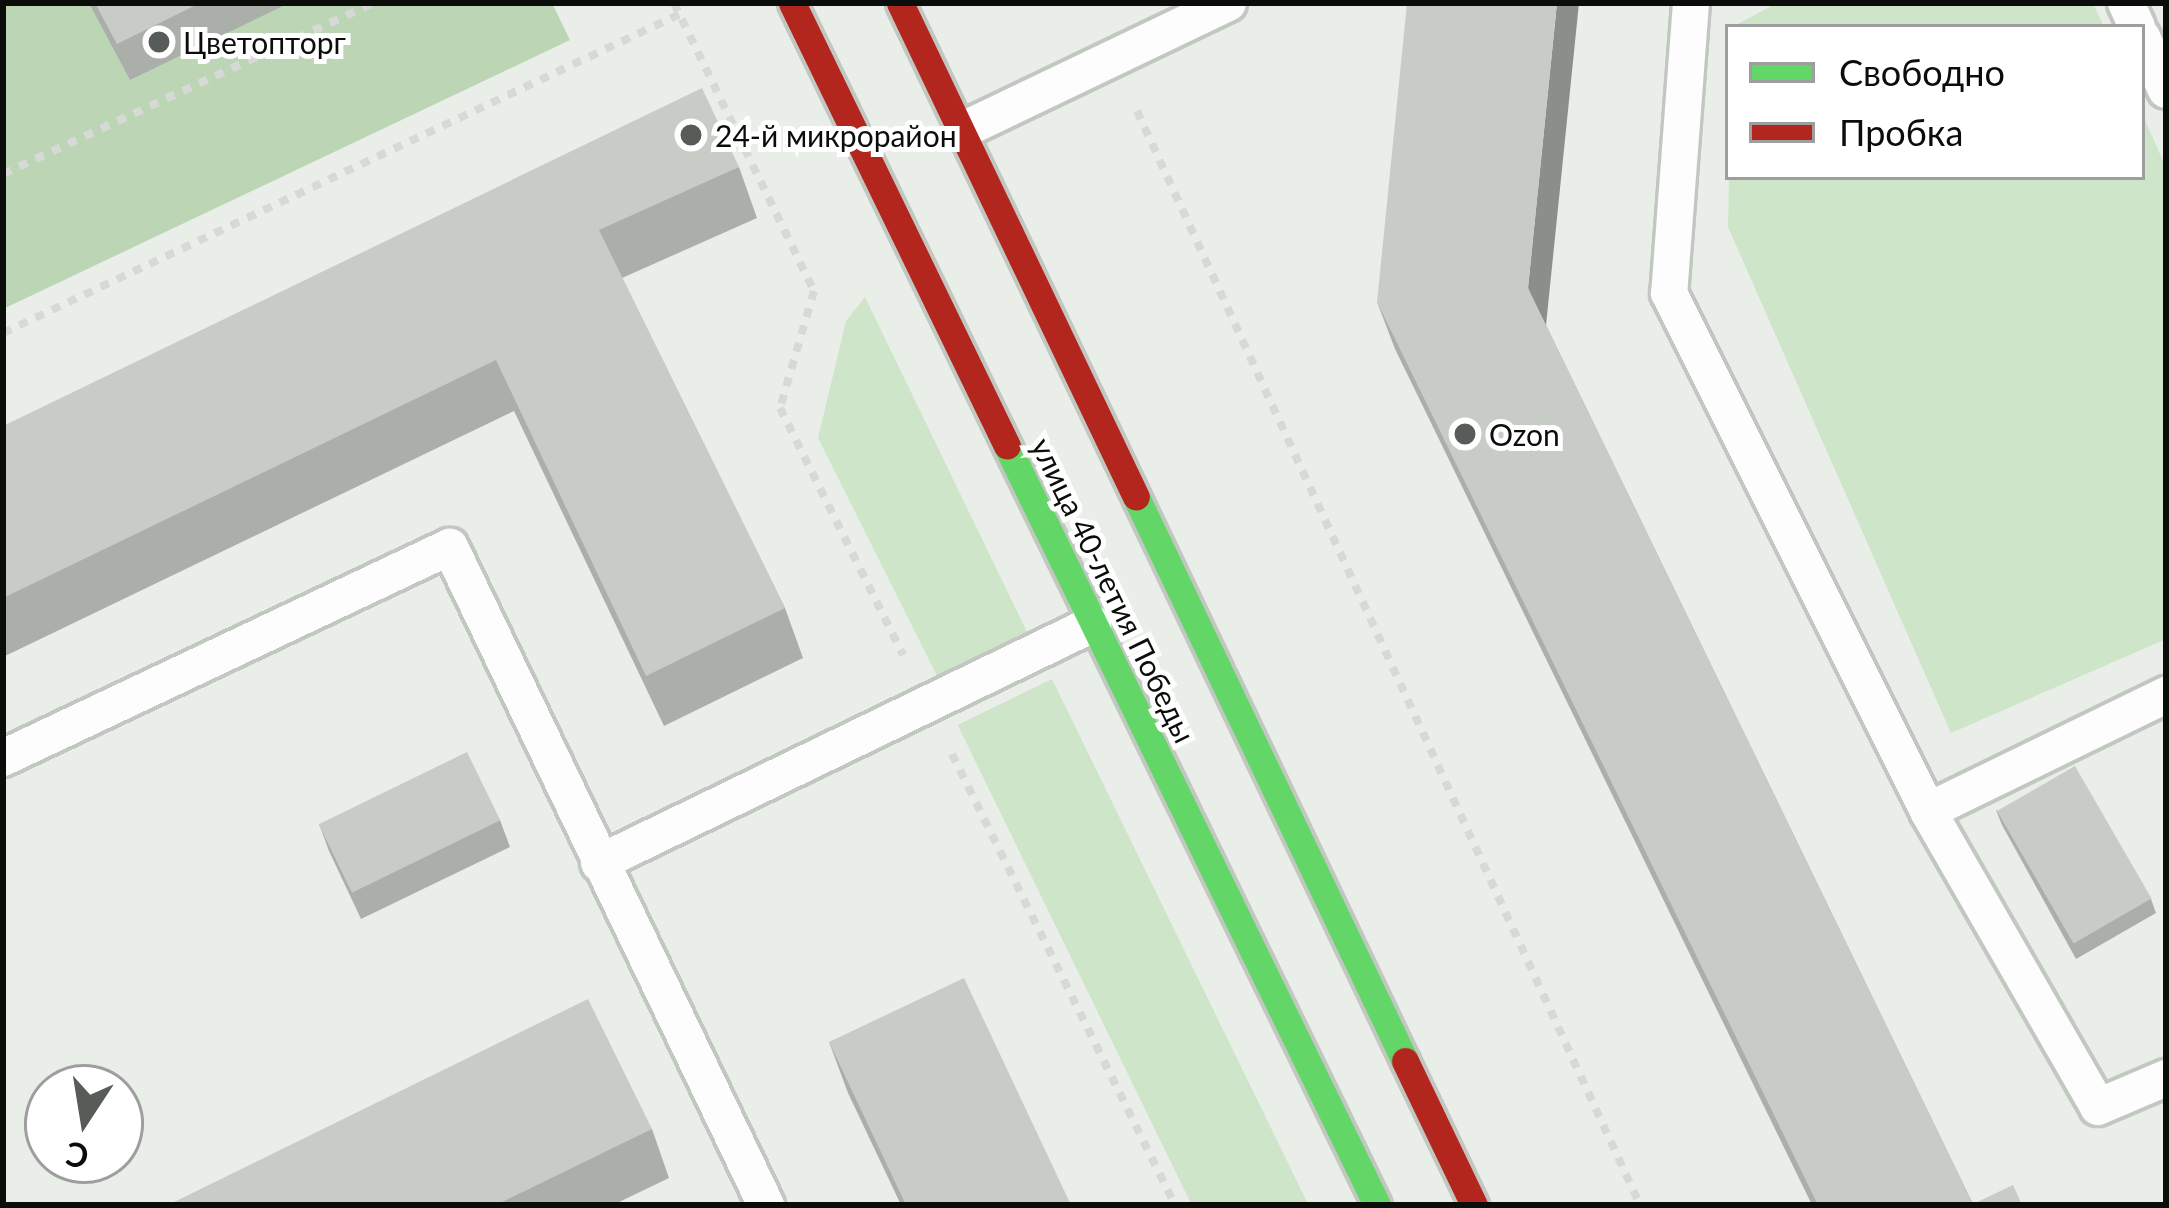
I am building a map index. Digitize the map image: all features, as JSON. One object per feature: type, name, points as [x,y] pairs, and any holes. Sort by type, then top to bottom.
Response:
[{"type":"street","name":"улица 40-летия Победы","points":[[792,3],[1377,1205]]},
{"type":"street","name":"улица 40-летия Победы","points":[[900,3],[1474,1205]]},
{"type":"lane","points":[[961,130],[1112,56],[1170,15],[1228,3]]},
{"type":"lane","points":[[1691,3],[1669,293],[1928,811],[2098,1107],[2166,1078]]},
{"type":"lane","points":[[2145,44],[2166,90]]},
{"type":"lane","points":[[3,758],[450,547],[766,1205]]},
{"type":"lane","points":[[599,863],[1093,624]]},
{"type":"lane","points":[[1928,811],[2166,695]]},
{"type":"path","points":[[3,174],[374,3]]},
{"type":"path","points":[[674,3],[814,291],[780,408],[1175,1205]]},
{"type":"path","points":[[3,333],[680,14]]},
{"type":"path","points":[[1112,56],[1640,1205]]},
{"type":"green space","points":[[3,3],[552,3],[570,40],[3,309]]},
{"type":"green space","points":[[1777,3],[2093,3],[2103,24],[1738,24]]},
{"type":"green space","points":[[2145,120],[2166,168],[2166,639],[1951,733],[1728,227],[1729,180],[2145,180]]},
{"type":"green space","points":[[865,297],[1028,634],[937,676],[818,438],[846,321]]},
{"type":"green space","points":[[1052,679],[1309,1205],[1192,1205],[958,725]]},
{"type":"building","points":[[95,3],[200,3],[117,44]]},
{"type":"building","points":[[1407,3],[1557,3],[1528,288],[1973,1204],[2013,1185],[2022,1205],[1818,1205],[1377,302]]},
{"type":"building","points":[[702,88],[739,167],[599,230],[785,608],[646,676],[496,360],[3,598],[3,426]]},
{"type":"building","points":[[467,752],[500,820],[352,893],[319,824]]},
{"type":"building","points":[[2075,766],[2152,899],[2074,944],[1997,811]]},
{"type":"building","points":[[964,978],[1071,1205],[906,1205],[829,1042]]},
{"type":"building","points":[[588,999],[652,1129],[496,1205],[168,1205]]},
{"type":"traffic: fast","points":[[1007,446],[1377,1205]]},
{"type":"traffic: fast","points":[[1136,497],[1405,1061]]},
{"type":"traffic: jam","points":[[792,3],[1007,446]]},
{"type":"traffic: jam","points":[[900,3],[1136,497]]},
{"type":"traffic: jam","points":[[1405,1061],[1474,1205]]},
{"type":"place","name":"Цветопторг","points":[[159,42]]},
{"type":"place","name":"24-й микрорайон","points":[[691,135]]},
{"type":"place","name":"Ozon","points":[[1465,434]]}]
